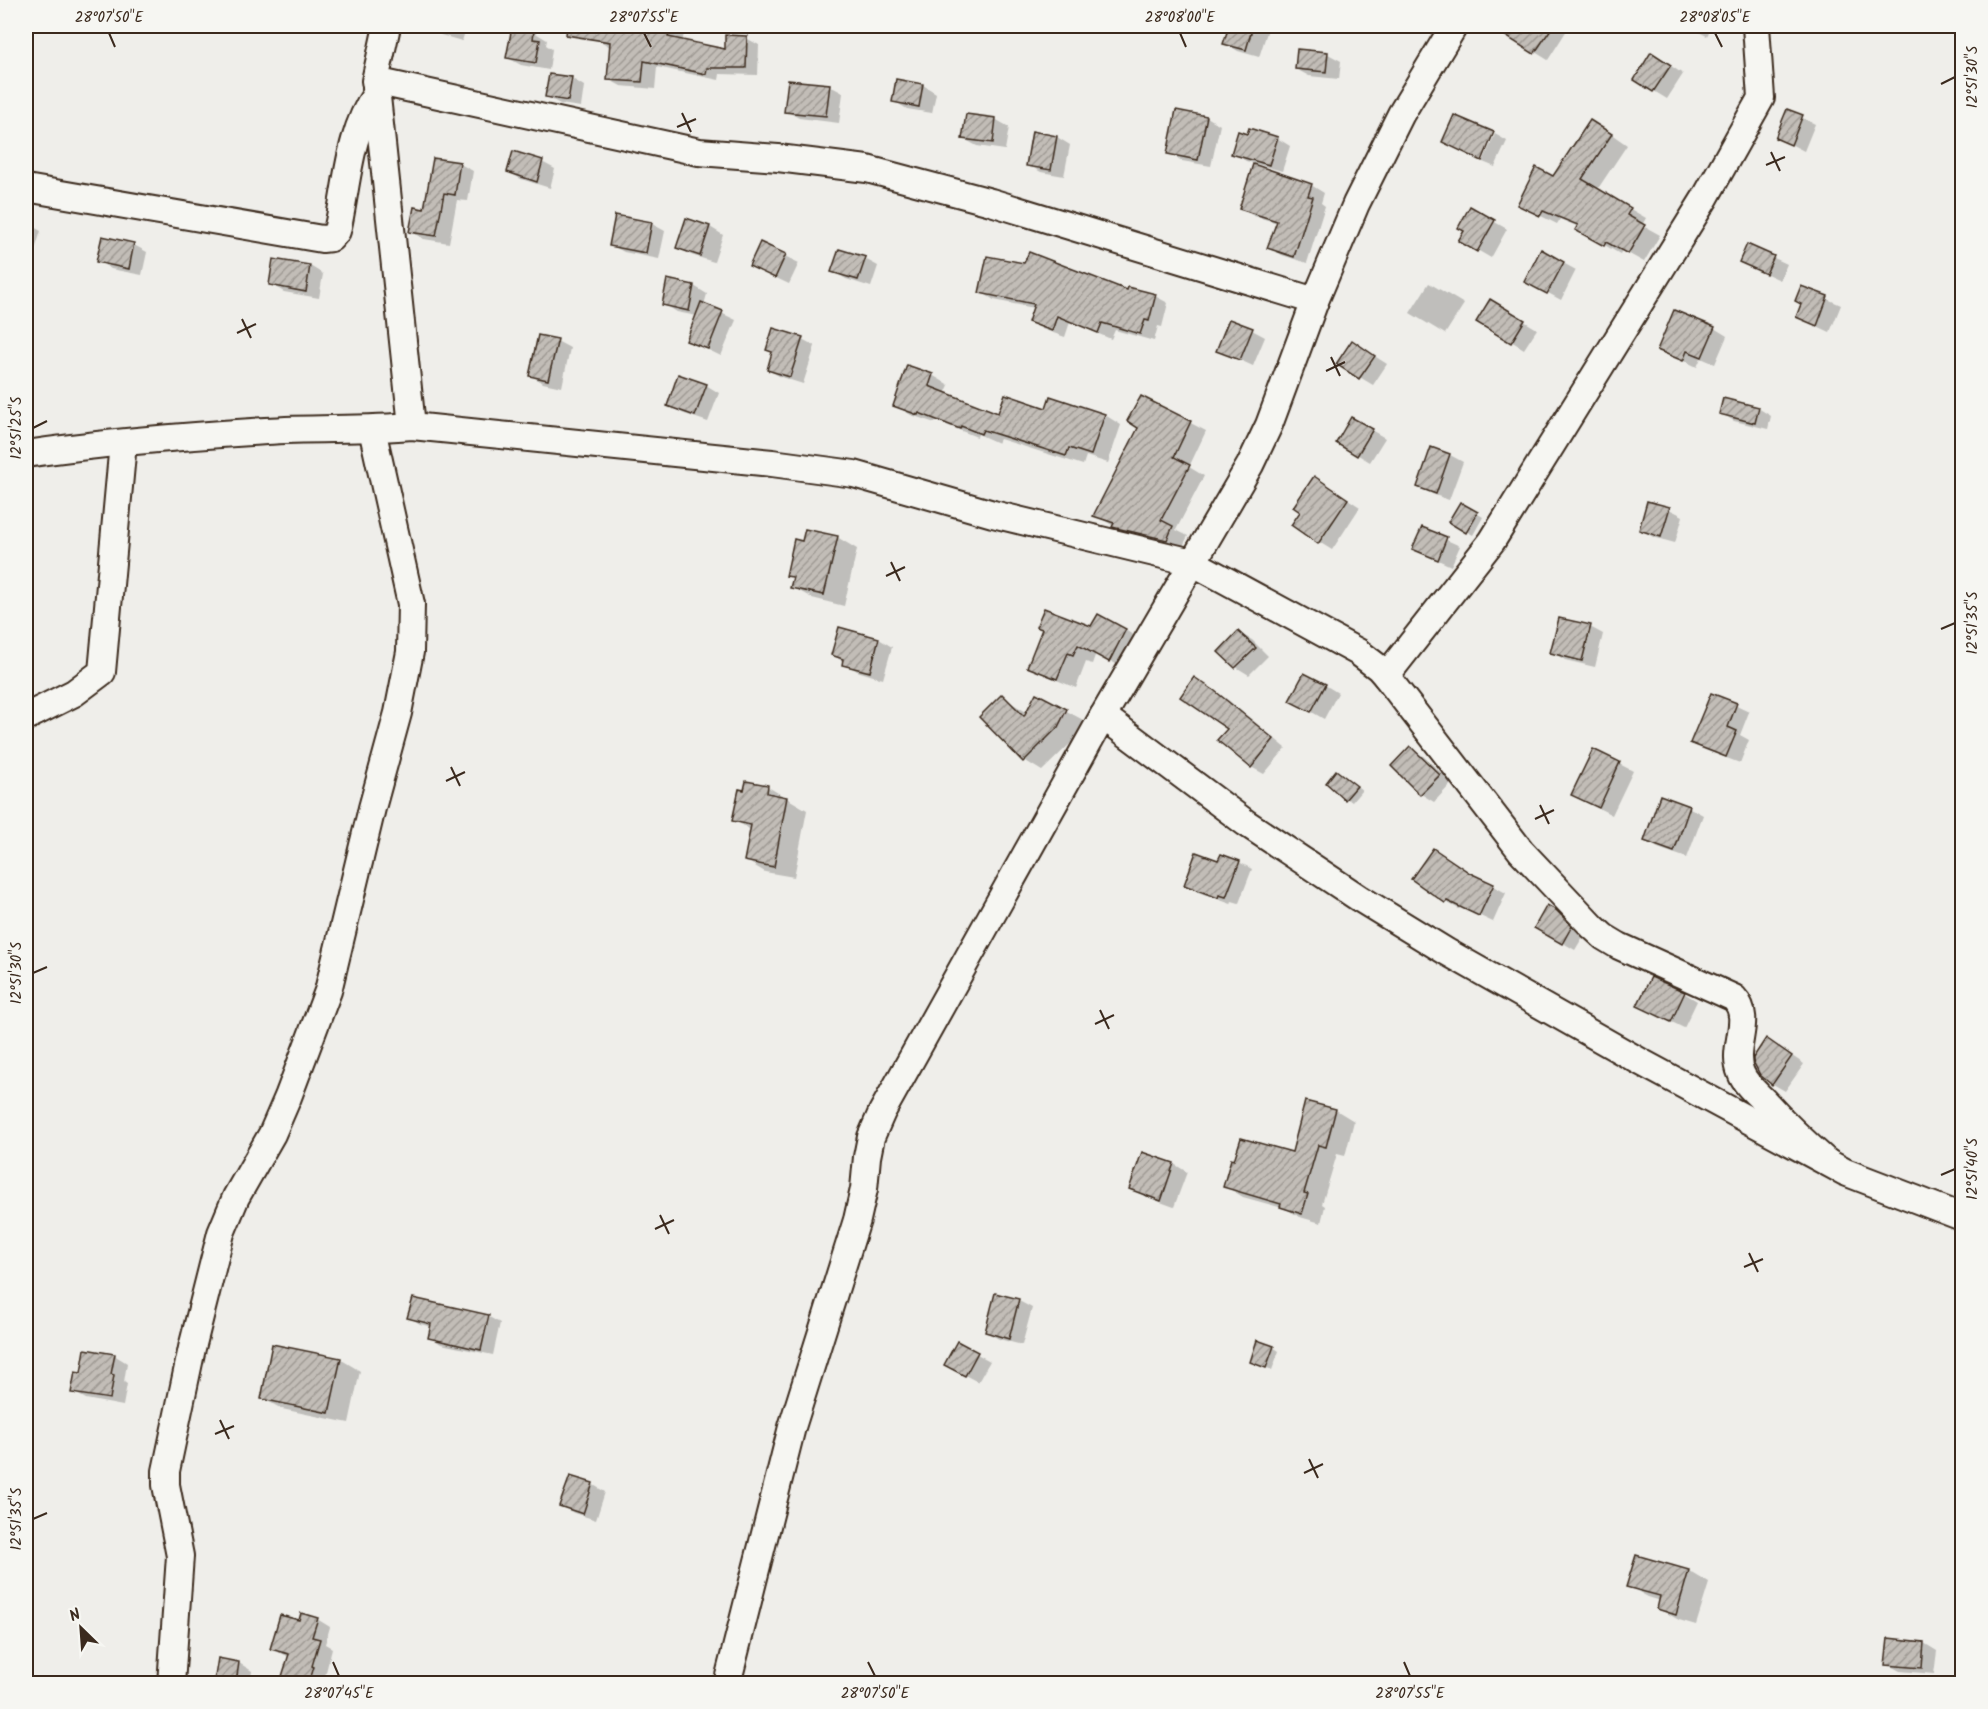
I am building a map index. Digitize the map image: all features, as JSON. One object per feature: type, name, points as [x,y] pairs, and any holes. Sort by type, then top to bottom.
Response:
[{"type":"street","points":[[26,188],[322,239],[331,238],[337,231],[357,130],[376,88],[387,26]]},
{"type":"street","points":[[727,1683],[792,1427],[857,1220],[871,1137],[882,1112],[1103,716],[1250,465],[1269,425],[1314,302],[1381,152],[1454,26]]},
{"type":"street","points":[[1386,676],[1492,541],[1705,198],[1761,98],[1756,26]]},
{"type":"street","points":[[376,88],[699,152],[778,158],[867,169],[991,202],[1314,302]]},
{"type":"street","points":[[376,88],[412,426]]},
{"type":"street","points":[[26,454],[67,448],[268,431],[412,426],[772,462],[854,474],[993,514],[1192,562],[1358,652],[1379,668],[1521,851],[1593,927],[1619,946],[1726,993],[1742,1005],[1738,1062],[1741,1073],[1749,1086],[1785,1124],[1827,1162]]},
{"type":"street","points":[[171,1683],[180,1556],[166,1485],[166,1471],[192,1348],[221,1233],[236,1197],[272,1134],[328,991],[372,808],[398,713],[410,652],[411,604],[372,429]]},
{"type":"street","points":[[26,717],[74,693],[102,672],[123,443]]},
{"type":"street","points":[[1103,716],[1245,823],[1359,898],[1447,951],[1641,1062],[1845,1172],[1962,1217]]},
{"type":"building","points":[[567,26],[671,26],[668,37],[725,49],[725,35],[747,36],[746,68],[707,68],[706,74],[644,61],[642,82],[607,80],[610,42],[566,35]]},
{"type":"building","points":[[1229,26],[1253,26],[1246,50],[1223,44]]},
{"type":"building","points":[[1490,26],[1553,26],[1534,54]]},
{"type":"building","points":[[512,27],[534,31],[533,39],[540,40],[536,63],[506,58]]},
{"type":"building","points":[[1297,49],[1328,52],[1326,72],[1295,69]]},
{"type":"building","points":[[1651,52],[1671,65],[1653,92],[1634,80]]},
{"type":"building","points":[[549,74],[572,77],[568,101],[545,97]]},
{"type":"building","points":[[896,79],[923,84],[919,107],[892,102]]},
{"type":"building","points":[[788,80],[830,84],[826,116],[784,112]]},
{"type":"building","points":[[1787,109],[1803,115],[1791,145],[1775,138]]},
{"type":"building","points":[[1176,110],[1207,116],[1198,160],[1167,154]]},
{"type":"building","points":[[966,114],[996,118],[993,143],[962,139]]},
{"type":"building","points":[[1454,115],[1494,132],[1482,161],[1442,142]]},
{"type":"building","points":[[1590,120],[1612,134],[1582,179],[1631,208],[1627,215],[1645,225],[1628,254],[1606,242],[1604,246],[1575,230],[1578,225],[1543,211],[1540,216],[1517,205],[1536,167],[1553,176]]},
{"type":"building","points":[[1249,128],[1278,137],[1269,165],[1231,154],[1238,131],[1247,134]]},
{"type":"building","points":[[1032,131],[1057,136],[1051,170],[1026,166]]},
{"type":"building","points":[[513,151],[543,160],[537,182],[507,172]]},
{"type":"building","points":[[433,158],[460,162],[455,195],[444,193],[436,236],[409,232],[414,207],[424,209]]},
{"type":"building","points":[[1253,164],[1312,184],[1308,196],[1313,197],[1294,257],[1267,248],[1277,221],[1239,209]]},
{"type":"building","points":[[1470,206],[1495,220],[1477,252],[1458,241],[1464,231],[1458,228]]},
{"type":"building","points":[[615,215],[652,222],[646,253],[609,246]]},
{"type":"building","points":[[686,218],[710,226],[700,256],[676,248]]},
{"type":"building","points":[[102,236],[134,243],[129,269],[96,262]]},
{"type":"building","points":[[760,242],[786,254],[775,278],[749,266]]},
{"type":"building","points":[[1747,244],[1774,256],[1766,274],[1739,262]]},
{"type":"building","points":[[839,249],[866,257],[858,280],[831,272]]},
{"type":"building","points":[[1541,249],[1564,262],[1547,294],[1524,282]]},
{"type":"building","points":[[1029,252],[1127,290],[1128,287],[1156,294],[1149,321],[1145,320],[1140,334],[1102,323],[1098,333],[1057,316],[1052,331],[1028,322],[1034,304],[979,293],[987,256],[1024,263]]},
{"type":"building","points":[[273,259],[310,265],[306,292],[269,285]]},
{"type":"building","points":[[667,279],[694,285],[689,311],[662,305]]},
{"type":"building","points":[[1801,286],[1828,296],[1817,326],[1796,317],[1801,304],[1795,301]]},
{"type":"building","points":[[1490,299],[1525,320],[1511,343],[1476,322]]},
{"type":"building","points":[[701,302],[723,311],[708,349],[686,341]]},
{"type":"building","points":[[1674,310],[1715,327],[1702,357],[1687,351],[1683,361],[1657,350]]},
{"type":"building","points":[[1229,319],[1253,328],[1240,360],[1216,351]]},
{"type":"building","points":[[773,328],[803,337],[790,377],[767,370],[772,352],[766,350]]},
{"type":"building","points":[[538,335],[558,339],[548,380],[529,376]]},
{"type":"building","points":[[1352,340],[1375,356],[1359,379],[1336,364]]},
{"type":"building","points":[[907,365],[933,374],[929,386],[998,413],[1005,394],[1046,408],[1050,396],[1105,414],[1091,455],[1069,448],[1066,456],[983,430],[981,434],[961,426],[960,429],[919,413],[918,415],[893,406]]},
{"type":"building","points":[[678,374],[707,384],[695,416],[667,406]]},
{"type":"building","points":[[1141,396],[1191,421],[1174,457],[1190,465],[1161,520],[1173,526],[1167,540],[1112,527],[1114,523],[1093,516],[1138,428],[1127,421]]},
{"type":"building","points":[[1723,398],[1759,407],[1755,423],[1719,414]]},
{"type":"building","points":[[1351,417],[1373,429],[1357,456],[1336,443]]},
{"type":"building","points":[[1431,447],[1450,454],[1436,494],[1417,487]]},
{"type":"building","points":[[1314,476],[1348,499],[1318,544],[1291,525],[1300,512],[1293,507]]},
{"type":"building","points":[[1647,501],[1670,507],[1661,537],[1639,530]]},
{"type":"building","points":[[1460,502],[1478,512],[1466,533],[1448,522]]},
{"type":"building","points":[[1422,527],[1447,537],[1438,560],[1412,549]]},
{"type":"building","points":[[805,529],[838,536],[824,595],[790,588],[793,577],[786,576],[794,539],[802,541]]},
{"type":"building","points":[[1044,608],[1091,626],[1098,614],[1126,629],[1109,662],[1078,645],[1073,655],[1068,653],[1057,679],[1027,667],[1042,629],[1036,627]]},
{"type":"building","points":[[1559,618],[1591,625],[1582,661],[1550,653]]},
{"type":"building","points":[[839,627],[879,638],[870,672],[842,665],[843,659],[831,655]]},
{"type":"building","points":[[1238,631],[1256,648],[1235,668],[1218,652]]},
{"type":"building","points":[[1304,673],[1326,684],[1311,712],[1289,701]]},
{"type":"building","points":[[1194,677],[1274,739],[1251,768],[1217,740],[1227,729],[1180,697]]},
{"type":"building","points":[[1036,693],[1067,709],[1058,727],[1023,762],[979,717],[1002,694],[1024,716]]},
{"type":"building","points":[[1711,693],[1737,703],[1728,727],[1737,731],[1726,757],[1690,743]]},
{"type":"building","points":[[1410,746],[1440,775],[1420,795],[1391,766]]},
{"type":"building","points":[[1593,749],[1620,762],[1599,808],[1571,795]]},
{"type":"building","points":[[1336,770],[1357,786],[1345,800],[1326,783]]},
{"type":"building","points":[[746,781],[768,785],[767,793],[787,797],[774,867],[744,861],[751,825],[732,821],[739,789],[744,790]]},
{"type":"building","points":[[1660,795],[1690,806],[1674,852],[1644,841]]},
{"type":"building","points":[[1433,848],[1470,873],[1494,884],[1479,916],[1447,901],[1445,903],[1411,879]]},
{"type":"building","points":[[1196,852],[1218,860],[1221,854],[1240,861],[1226,897],[1219,895],[1218,898],[1184,885]]},
{"type":"building","points":[[1547,905],[1556,910],[1572,926],[1562,944],[1534,928]]},
{"type":"building","points":[[1651,977],[1685,992],[1671,1022],[1637,1006]]},
{"type":"building","points":[[1766,1038],[1792,1056],[1772,1085],[1760,1075],[1753,1061]]},
{"type":"building","points":[[1305,1101],[1336,1109],[1326,1147],[1318,1145],[1304,1193],[1308,1194],[1302,1214],[1280,1207],[1281,1204],[1223,1187],[1231,1159],[1234,1160],[1241,1138],[1292,1152]]},
{"type":"building","points":[[1142,1152],[1174,1163],[1161,1201],[1129,1189]]},
{"type":"building","points":[[995,1293],[1019,1299],[1009,1339],[985,1332]]},
{"type":"building","points":[[413,1298],[489,1315],[481,1350],[428,1338],[431,1324],[407,1318]]},
{"type":"building","points":[[1257,1340],[1274,1346],[1266,1368],[1250,1362]]},
{"type":"building","points":[[957,1341],[978,1352],[965,1376],[944,1365]]},
{"type":"building","points":[[272,1344],[341,1358],[329,1413],[261,1399]]},
{"type":"building","points":[[85,1349],[115,1354],[110,1399],[71,1393],[75,1372],[81,1373]]},
{"type":"building","points":[[570,1476],[593,1483],[583,1514],[559,1506]]},
{"type":"building","points":[[1636,1555],[1689,1570],[1676,1615],[1657,1609],[1660,1596],[1626,1587]]},
{"type":"building","points":[[301,1613],[318,1618],[312,1637],[320,1639],[312,1666],[314,1667],[309,1683],[280,1683],[289,1654],[270,1649],[280,1615],[299,1620]]},
{"type":"building","points":[[1888,1638],[1924,1642],[1922,1668],[1885,1665]]},
{"type":"building","points":[[218,1658],[239,1662],[236,1683],[214,1683]]}]
